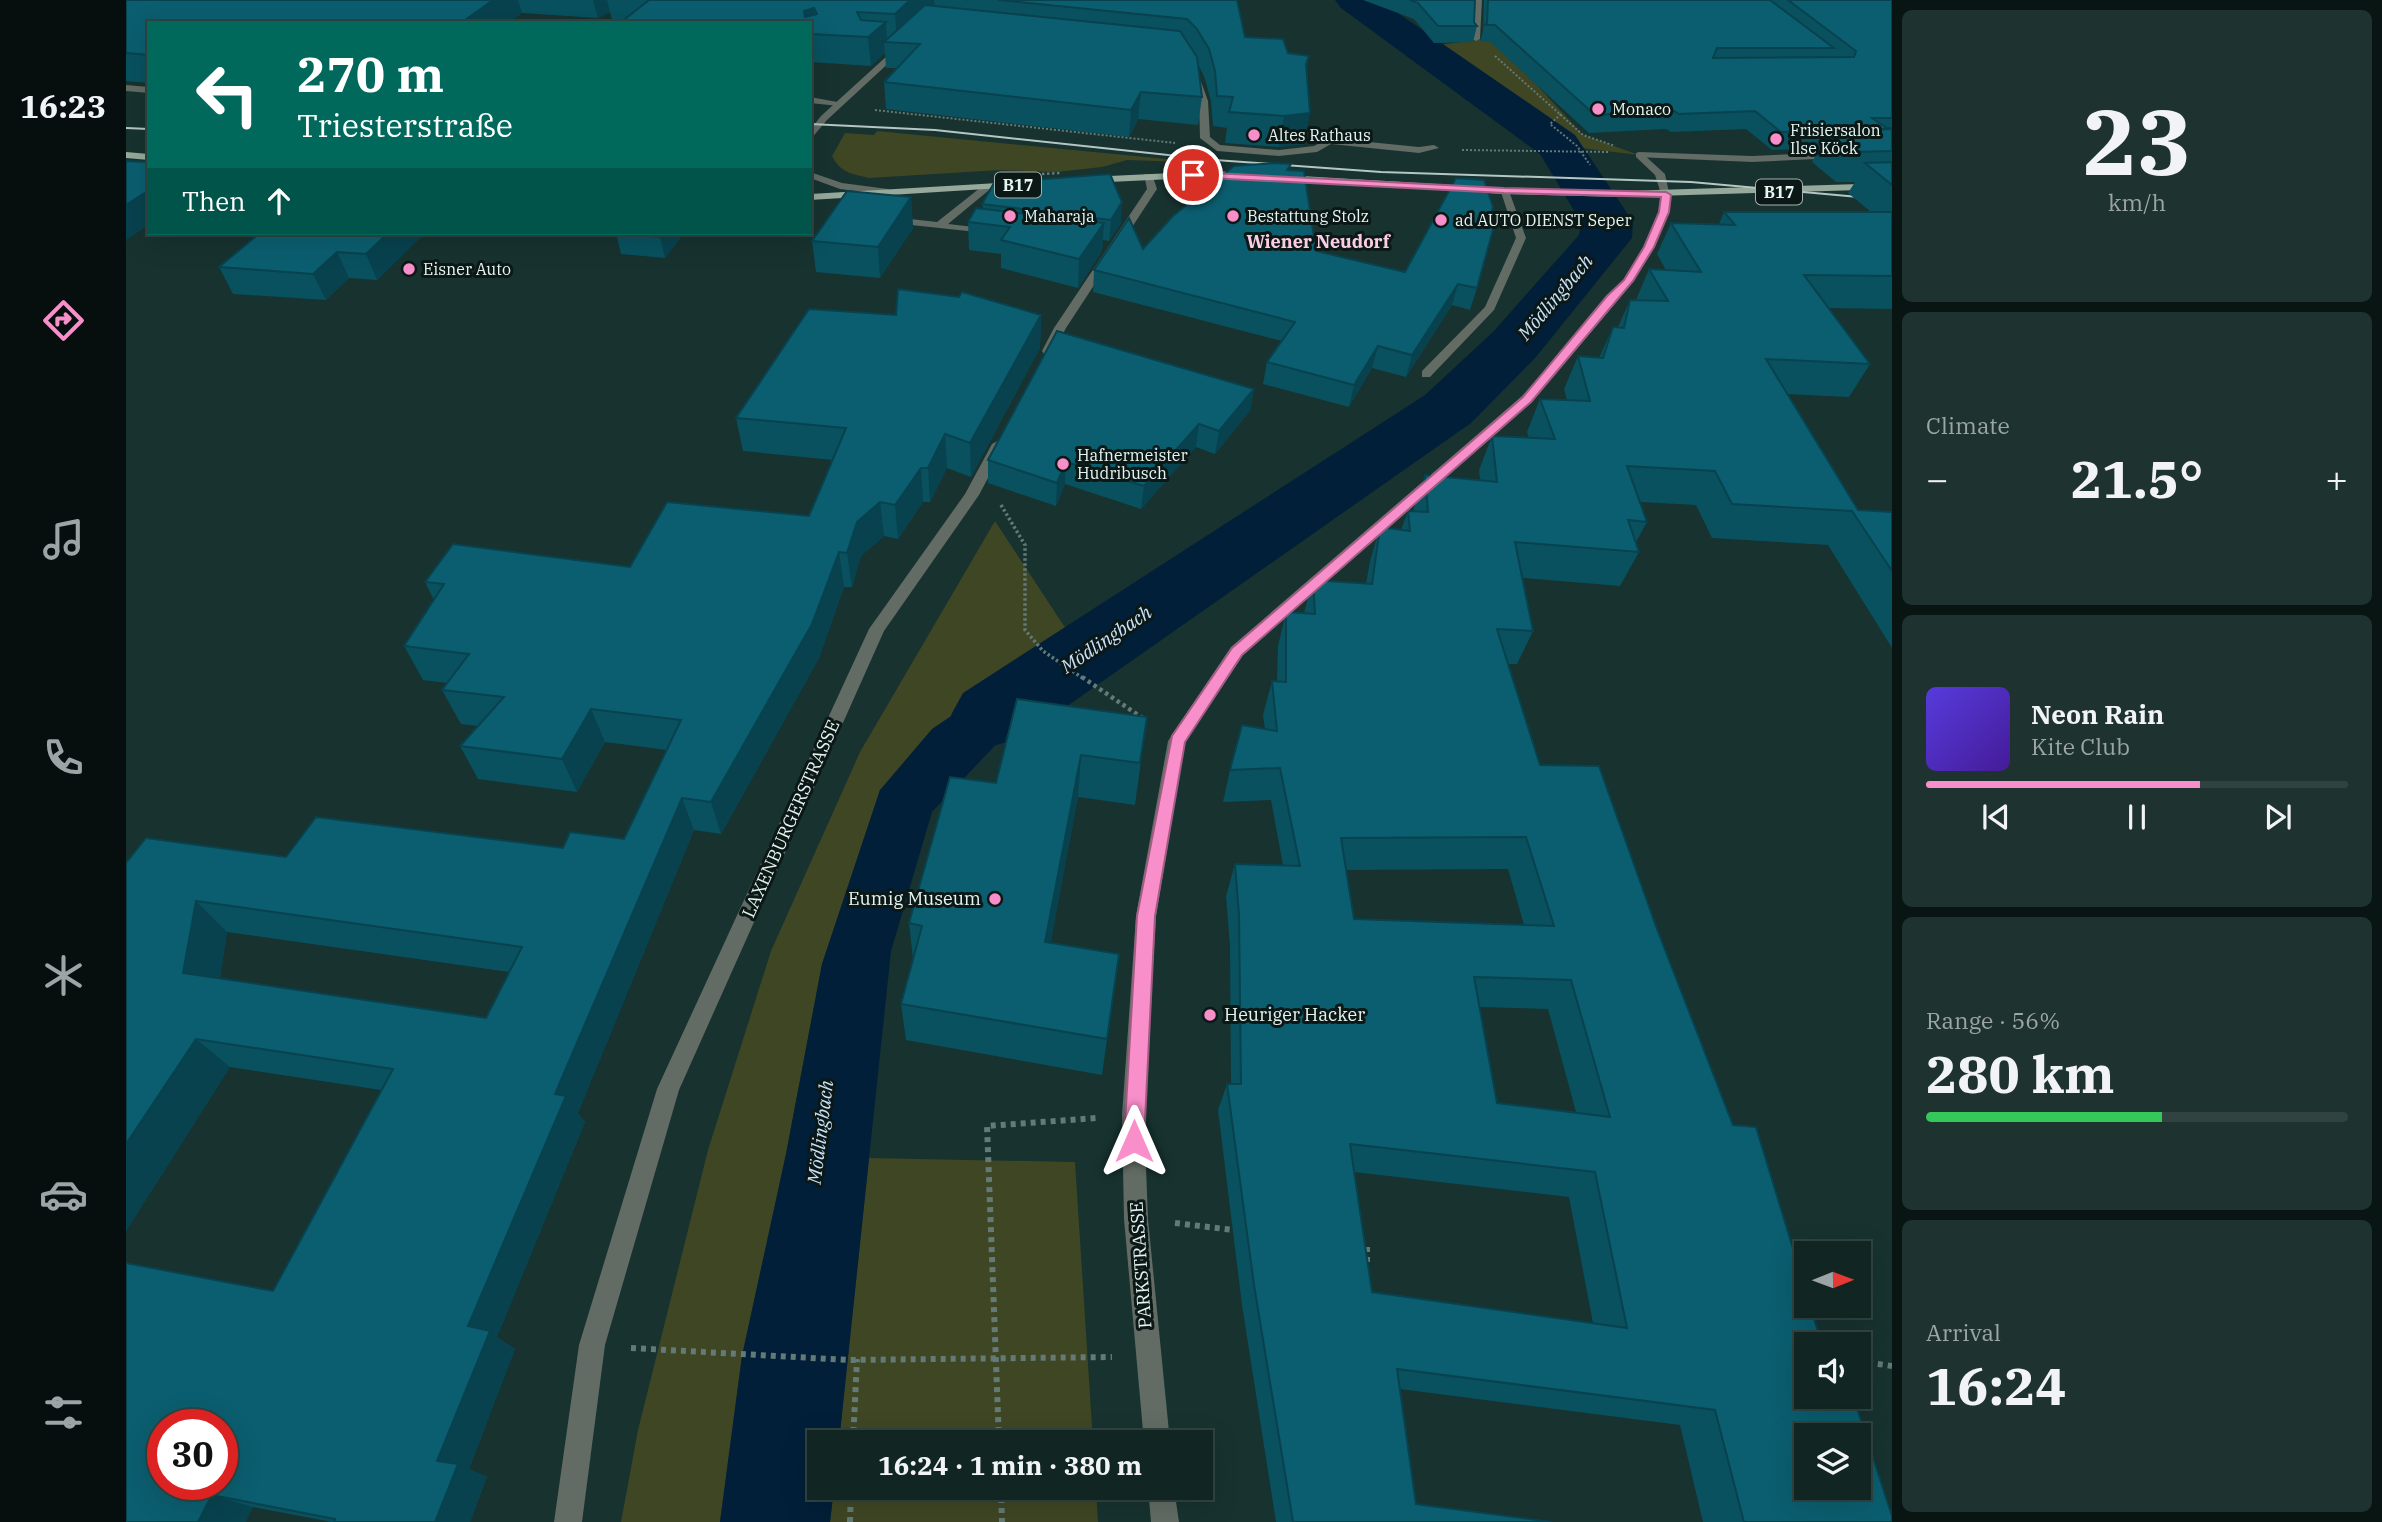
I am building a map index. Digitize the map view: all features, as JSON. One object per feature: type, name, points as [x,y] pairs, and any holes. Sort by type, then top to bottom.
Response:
[{"type":"main road","points":[[126,155],[147,157]]},
{"type":"main road","points":[[1082,181],[1215,174],[1256,176]]},
{"type":"main road","name":"B17","points":[[1270,177],[1504,191],[1666,195],[1892,186]]},
{"type":"main road","name":"B17","points":[[812,197],[1029,184]]},
{"type":"street","points":[[1476,39],[1478,0]]},
{"type":"street","points":[[812,134],[839,103],[910,40]]},
{"type":"street","points":[[891,46],[902,47]]},
{"type":"street","points":[[1188,57],[1201,88],[1208,117],[1205,138],[1217,148],[1279,153],[1317,149],[1329,141],[1419,150],[1434,148]]},
{"type":"street","points":[[126,88],[147,90]]},
{"type":"street","points":[[812,100],[839,103]]},
{"type":"street","points":[[1639,155],[1752,159],[1850,154]]},
{"type":"street","points":[[1639,155],[1660,174],[1666,195]]},
{"type":"street","points":[[812,176],[840,186],[888,192]]},
{"type":"street","points":[[1041,364],[1060,328],[1152,189],[1148,176]]},
{"type":"street","points":[[939,226],[989,186]]},
{"type":"street","points":[[1426,374],[1490,308],[1521,238],[1504,191]]},
{"type":"street","points":[[838,195],[861,209]]},
{"type":"street","name":"PARKSTRASSE","points":[[1156,1430],[1136,1219],[1133,1115],[1146,916],[1177,741],[1237,652],[1527,399],[1628,281],[1653,238],[1664,212],[1666,195]]},
{"type":"street","points":[[883,218],[1006,234]]},
{"type":"street","points":[[1653,238],[1666,238]]},
{"type":"street","points":[[1101,245],[1114,247]]},
{"type":"street","name":"LAXENBURGERSTRASSE","points":[[568,1522],[592,1345],[674,1077],[877,629],[972,495],[1003,436]]},
{"type":"street","points":[[1162,1500],[1165,1522]]},
{"type":"path","points":[[1476,39],[1583,135],[1639,155]]},
{"type":"path","points":[[866,109],[1176,143]]},
{"type":"path","points":[[1434,148],[1606,152]]},
{"type":"path","points":[[972,495],[1003,505],[1026,545],[1025,630],[1043,651],[1177,741]]},
{"type":"path","points":[[999,1430],[988,1126],[1133,1115]]},
{"type":"path","points":[[1136,1219],[1233,1230]]},
{"type":"path","points":[[1356,1243],[1367,1244],[1367,1269]]},
{"type":"path","points":[[592,1345],[742,1356],[853,1359],[1147,1356]]},
{"type":"path","points":[[853,1359],[853,1430]]},
{"type":"path","points":[[1871,1363],[1892,1366]]},
{"type":"path","points":[[850,1522],[851,1500]]},
{"type":"path","points":[[1001,1500],[1002,1522]]},
{"type":"green space","points":[[1500,34],[1500,45],[1583,135],[1639,155],[1564,146],[1423,47],[1478,40]]},
{"type":"green space","points":[[877,131],[1208,163],[1127,160],[1102,167],[1056,172],[1000,170],[869,178],[848,172],[835,162],[832,156],[845,133],[874,135]]},
{"type":"green space","points":[[995,521],[1070,635],[1035,656],[880,790],[822,964],[786,1154],[742,1356],[720,1522],[621,1522],[638,1430],[708,1150],[771,951],[860,752]]},
{"type":"green space","points":[[869,1158],[1075,1162],[1092,1430],[840,1430]]},
{"type":"green space","points":[[833,1500],[1097,1500],[1098,1522],[830,1522]]},
{"type":"water","points":[[1070,635],[1119,664],[1082,691],[1003,737],[932,812],[891,951],[840,1430],[807,1430],[807,1500],[833,1500],[830,1522],[720,1522],[742,1356],[786,1154],[822,964],[880,790],[932,729]]},
{"type":"pier","points":[[1051,645],[1098,680],[1082,691],[1035,656]]},
{"type":"building","points":[[126,0],[493,0],[464,21],[147,21],[147,55],[126,53]]},
{"type":"building","points":[[649,0],[910,0],[895,14],[857,12],[861,20],[886,22],[868,37],[812,34],[812,21],[623,21]],"holes":[[[814,8],[817,14],[805,17],[804,11]]]},
{"type":"building","points":[[998,0],[1237,0],[1245,37],[1283,39],[1288,53],[1309,56],[1306,64],[1310,113],[1284,116],[1229,112],[1233,97],[1217,96],[1215,71],[1209,49],[1197,29],[1187,19]]},
{"type":"building","points":[[1410,0],[1475,0],[1474,22],[1477,26],[1438,26],[1418,3]]},
{"type":"building","points":[[1488,0],[1770,0],[1834,48],[1717,48],[1713,58],[1854,57],[1856,51],[1788,0],[1892,0],[1892,118],[1872,118],[1888,129],[1781,132],[1755,111],[1595,115],[1495,25],[1484,25],[1487,23]]},
{"type":"building","points":[[925,5],[1180,31],[1197,57],[1202,97],[1141,92],[1131,110],[884,82],[920,44],[884,42]]},
{"type":"building","points":[[1892,128],[1892,151],[1852,152],[1828,132]]},
{"type":"building","points":[[126,161],[147,162],[147,191],[126,205]]},
{"type":"building","points":[[1892,162],[1892,185],[1865,163]]},
{"type":"building","points":[[1291,164],[1287,170],[1304,171],[1316,251],[1405,272],[1456,178],[1484,180],[1493,207],[1491,215],[1497,215],[1477,288],[1458,284],[1412,355],[1378,346],[1354,385],[1267,362],[1295,322],[1094,270],[1129,218],[1143,249],[1173,216],[1234,166]]},
{"type":"building","points":[[1110,174],[1122,202],[1111,220],[982,204],[994,183]]},
{"type":"building","points":[[847,191],[911,197],[878,247],[812,241]]},
{"type":"building","points":[[976,208],[1104,223],[1079,259],[1001,240],[1010,227],[968,222]]},
{"type":"building","points":[[1724,212],[1892,212],[1892,276],[1804,275],[1870,364],[1766,359],[1858,510],[1892,512],[1892,571],[1852,511],[1732,504],[1715,471],[1627,466],[1647,522],[1628,520],[1639,552],[1515,542],[1533,631],[1497,629],[1540,765],[1599,766],[1657,929],[1733,1125],[1756,1127],[1794,1252],[1794,1318],[1814,1318],[1818,1332],[1794,1332],[1794,1409],[1857,1409],[1862,1423],[1794,1423],[1794,1500],[1871,1500],[1871,1451],[1892,1522],[1744,1522],[1715,1410],[1397,1369],[1416,1504],[1552,1522],[1293,1522],[1254,1285],[1227,1084],[1241,1084],[1239,915],[1235,864],[1300,866],[1280,768],[1230,770],[1242,725],[1277,731],[1272,681],[1286,682],[1286,612],[1315,614],[1313,580],[1372,584],[1380,527],[1410,531],[1408,511],[1428,512],[1425,475],[1497,482],[1492,436],[1555,439],[1540,399],[1590,401],[1578,356],[1603,358],[1613,327],[1624,328],[1630,300],[1668,301],[1649,269],[1701,272],[1671,223],[1735,225]],"holes":[[[1526,837],[1554,926],[1354,919],[1341,838]],[[1474,977],[1571,980],[1610,1117],[1497,1103]],[[1350,1144],[1595,1172],[1627,1328],[1372,1292]]]},
{"type":"building","points":[[258,235],[386,235],[366,254],[337,252],[313,274],[219,267]]},
{"type":"building","points":[[898,289],[959,297],[962,292],[1041,315],[970,443],[945,434],[928,468],[921,468],[895,505],[880,502],[857,522],[847,553],[839,552],[812,624],[711,802],[682,798],[555,1094],[566,1096],[468,1326],[490,1331],[437,1461],[458,1464],[435,1522],[334,1522],[335,1519],[238,1500],[238,1409],[147,1409],[147,1500],[209,1500],[198,1522],[126,1522],[126,1263],[273,1291],[393,1069],[196,1039],[126,1144],[126,863],[146,838],[286,857],[316,817],[563,848],[570,832],[624,839],[681,720],[591,709],[562,759],[460,746],[504,697],[442,690],[469,654],[404,646],[444,584],[425,582],[453,544],[630,567],[667,502],[809,516],[846,428],[736,418],[809,309],[896,315]],"holes":[[[196,901],[522,947],[486,1018],[183,973]]]},
{"type":"building","points":[[1057,331],[1254,389],[1219,431],[1199,424],[1144,486],[1066,462],[1057,483],[988,460]]},
{"type":"building","name":"Eumig Museum","points":[[1017,699],[1147,717],[1140,763],[1081,755],[1045,942],[1119,954],[1107,1039],[901,1004],[922,926],[909,923],[950,777],[996,783]]},
{"type":"waterway","name":"Mödlingbach","points":[[993,715],[1448,409],[1515,344],[1605,238],[1607,222],[1558,145],[1354,0]]},
{"type":"tram line","points":[[812,124],[935,130],[1215,160],[1381,172],[1691,182],[1892,200]]},
{"type":"tram line","points":[[126,128],[147,129]]},
{"type":"place","name":"Monaco","points":[[1598,109]]},
{"type":"place","name":"Altes Rathaus","points":[[1254,135]]},
{"type":"place","name":"Frisiersalon Ilse Köck","points":[[1776,139]]},
{"type":"place","name":"Maharaja","points":[[1010,216]]},
{"type":"place","name":"Bestattung Stolz","points":[[1233,216]]},
{"type":"place","name":"ad AUTO DIENST Seper","points":[[1441,220]]},
{"type":"place","name":"Eisner Auto","points":[[409,269]]},
{"type":"place","name":"Hafnermeister Hudribusch","points":[[1063,464]]},
{"type":"place","name":"Eumig Museum","points":[[995,899]]},
{"type":"place","name":"Heuriger Hacker","points":[[1210,1015]]},
{"type":"district","name":"Wiener Neudorf","points":[[1318,242]]},
{"type":"route","points":[[1134,1141],[1133,1115],[1146,916],[1177,741],[1237,652],[1527,399],[1628,281],[1649,247],[1664,212],[1666,195],[1504,191],[1215,174],[1193,175]]}]
